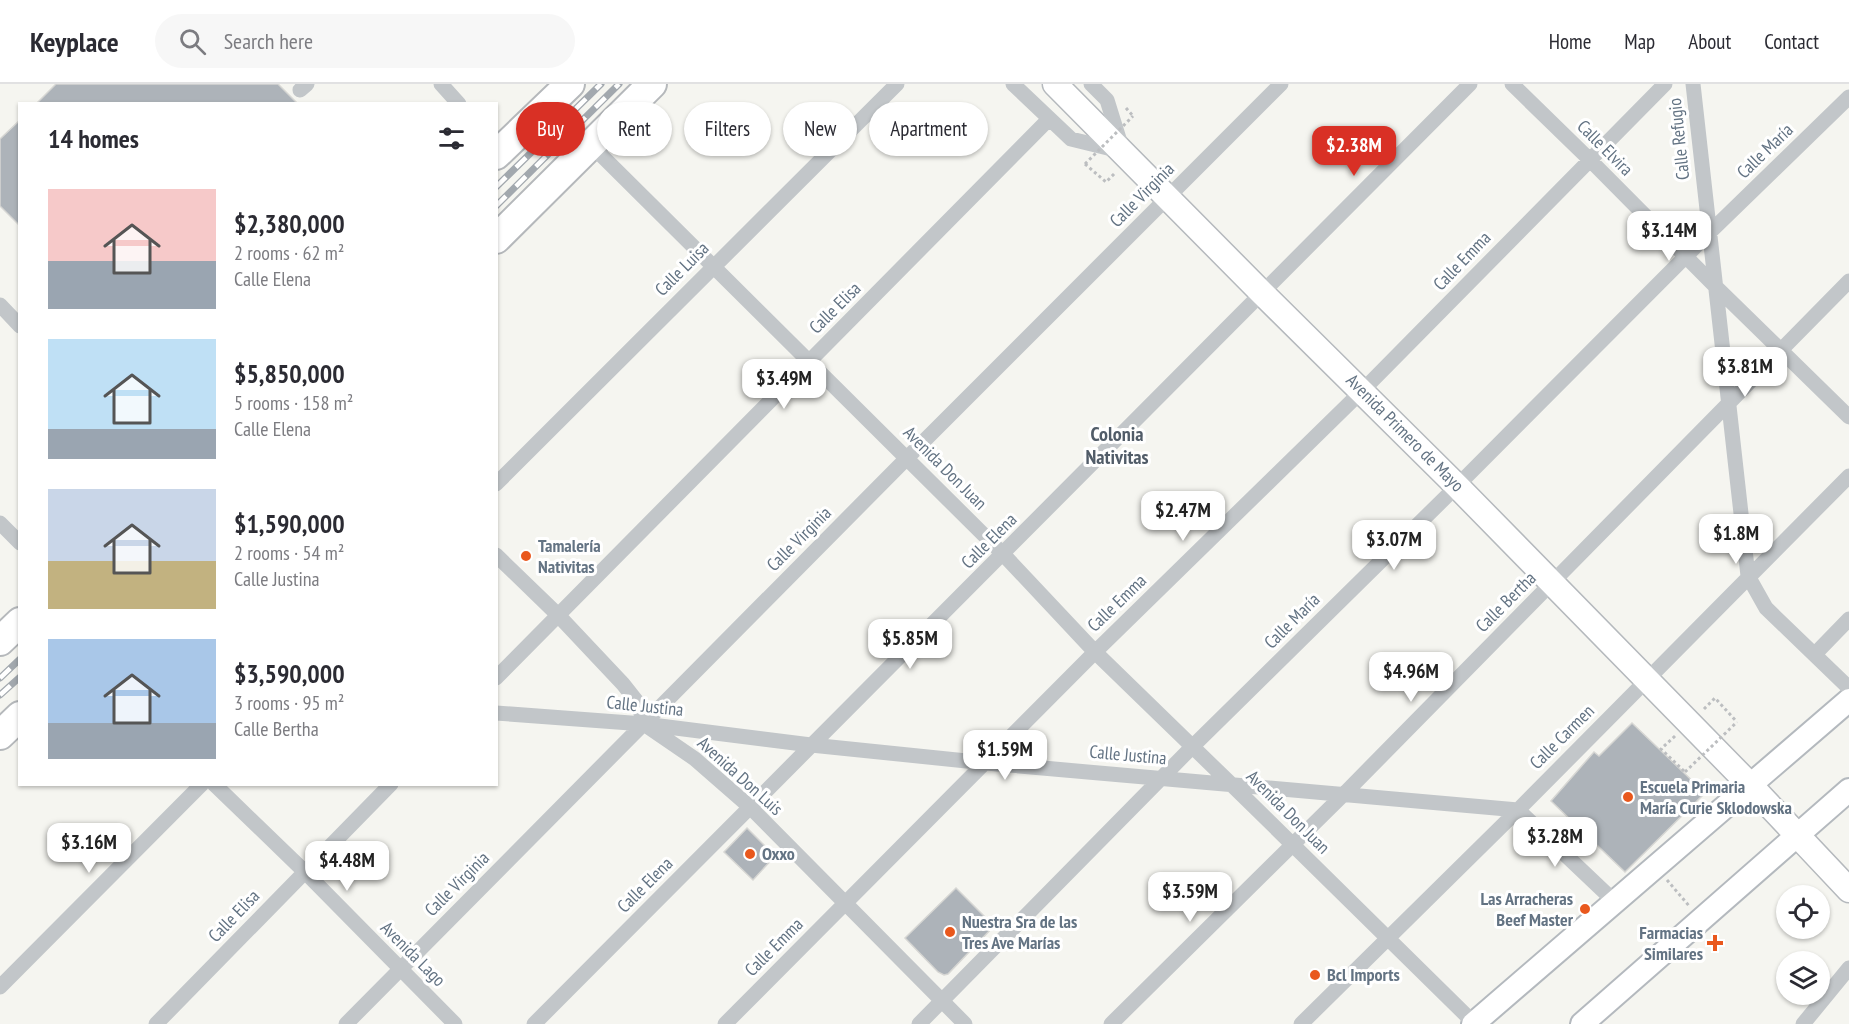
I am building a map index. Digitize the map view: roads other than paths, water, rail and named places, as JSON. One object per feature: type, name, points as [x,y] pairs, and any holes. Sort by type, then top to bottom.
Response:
[{"type":"highway","points":[[498,149],[570,84]]},
{"type":"highway","points":[[498,237],[652,84]]},
{"type":"highway","points":[[0,641],[18,624]]},
{"type":"highway","points":[[0,735],[18,718]]},
{"type":"main road","name":"Avenida Primero de Mayo","points":[[1055,84],[1262,293],[1363,390],[1647,679],[1849,890]]},
{"type":"main road","points":[[1474,1024],[1849,700]]},
{"type":"main road","points":[[1582,1024],[1849,790]]},
{"type":"street","points":[[441,84],[457,102]]},
{"type":"street","name":"Calle Luisa","points":[[498,482],[897,84]]},
{"type":"street","points":[[1014,84],[1071,139],[1122,151],[1107,100],[1091,84]]},
{"type":"street","name":"Calle Virginia","points":[[346,1024],[1281,84]]},
{"type":"street","name":"Calle Elena","points":[[534,1024],[1470,84]]},
{"type":"street","name":"Calle Elvira","points":[[1512,84],[1849,417]]},
{"type":"street","name":"Calle Emma","points":[[725,1024],[1095,652],[1363,390],[1665,84]]},
{"type":"street","name":"Calle Refugio","points":[[1693,84],[1748,576],[1766,608],[1849,688]]},
{"type":"street","name":"Calle María","points":[[919,1024],[1192,747],[1849,97]]},
{"type":"street","name":"Calle Elisa","points":[[498,676],[1049,119]]},
{"type":"street","name":"Avenida Don Juan","points":[[591,145],[1003,554],[1095,652],[1474,1024]]},
{"type":"street","name":"Calle Bertha","points":[[1111,1024],[1344,794],[1849,281]]},
{"type":"street","points":[[0,305],[18,324]]},
{"type":"street","name":"Calle Carmen","points":[[1301,1024],[1518,810],[1849,476]]},
{"type":"street","points":[[0,523],[18,541]]},
{"type":"street","points":[[498,557],[558,615],[631,694],[638,703],[644,724]]},
{"type":"street","points":[[1815,654],[1849,619]]},
{"type":"street","name":"Calle Justina","points":[[498,713],[644,724],[811,745],[986,763],[1518,810]]},
{"type":"street","name":"Avenida Don Luis","points":[[644,724],[695,759],[750,807],[965,1024]]},
{"type":"street","points":[[0,987],[200,786]]},
{"type":"street","name":"Avenida Lago","points":[[216,786],[304,871],[455,1024]]},
{"type":"street","name":"Calle Elisa","points":[[156,1024],[389,786]]},
{"type":"street","points":[[1518,810],[1614,901]]},
{"type":"street","points":[[1803,1024],[1849,968]]},
{"type":"railway","points":[[498,185],[601,84]]},
{"type":"railway","points":[[498,204],[619,84]]},
{"type":"railway","points":[[0,678],[18,661]]},
{"type":"railway","points":[[0,695],[18,679]]},
{"type":"place","name":"Tamalería Nativitas","points":[[526,556]]},
{"type":"place","name":"Escuela Primaria María Curie Sklodowska","points":[[1628,797]]},
{"type":"place","name":"Oxxo","points":[[750,854]]},
{"type":"place","name":"Las Arracheras Beef Master","points":[[1585,909]]},
{"type":"place","name":"Nuestra Sra de las Tres Ave Marías","points":[[950,932]]},
{"type":"place","name":"Farmacias Similares","points":[[1715,943]]},
{"type":"place","name":"Bcl Imports","points":[[1315,975]]},
{"type":"district","name":"Colonia Nativitas","points":[[1117,446]]}]
